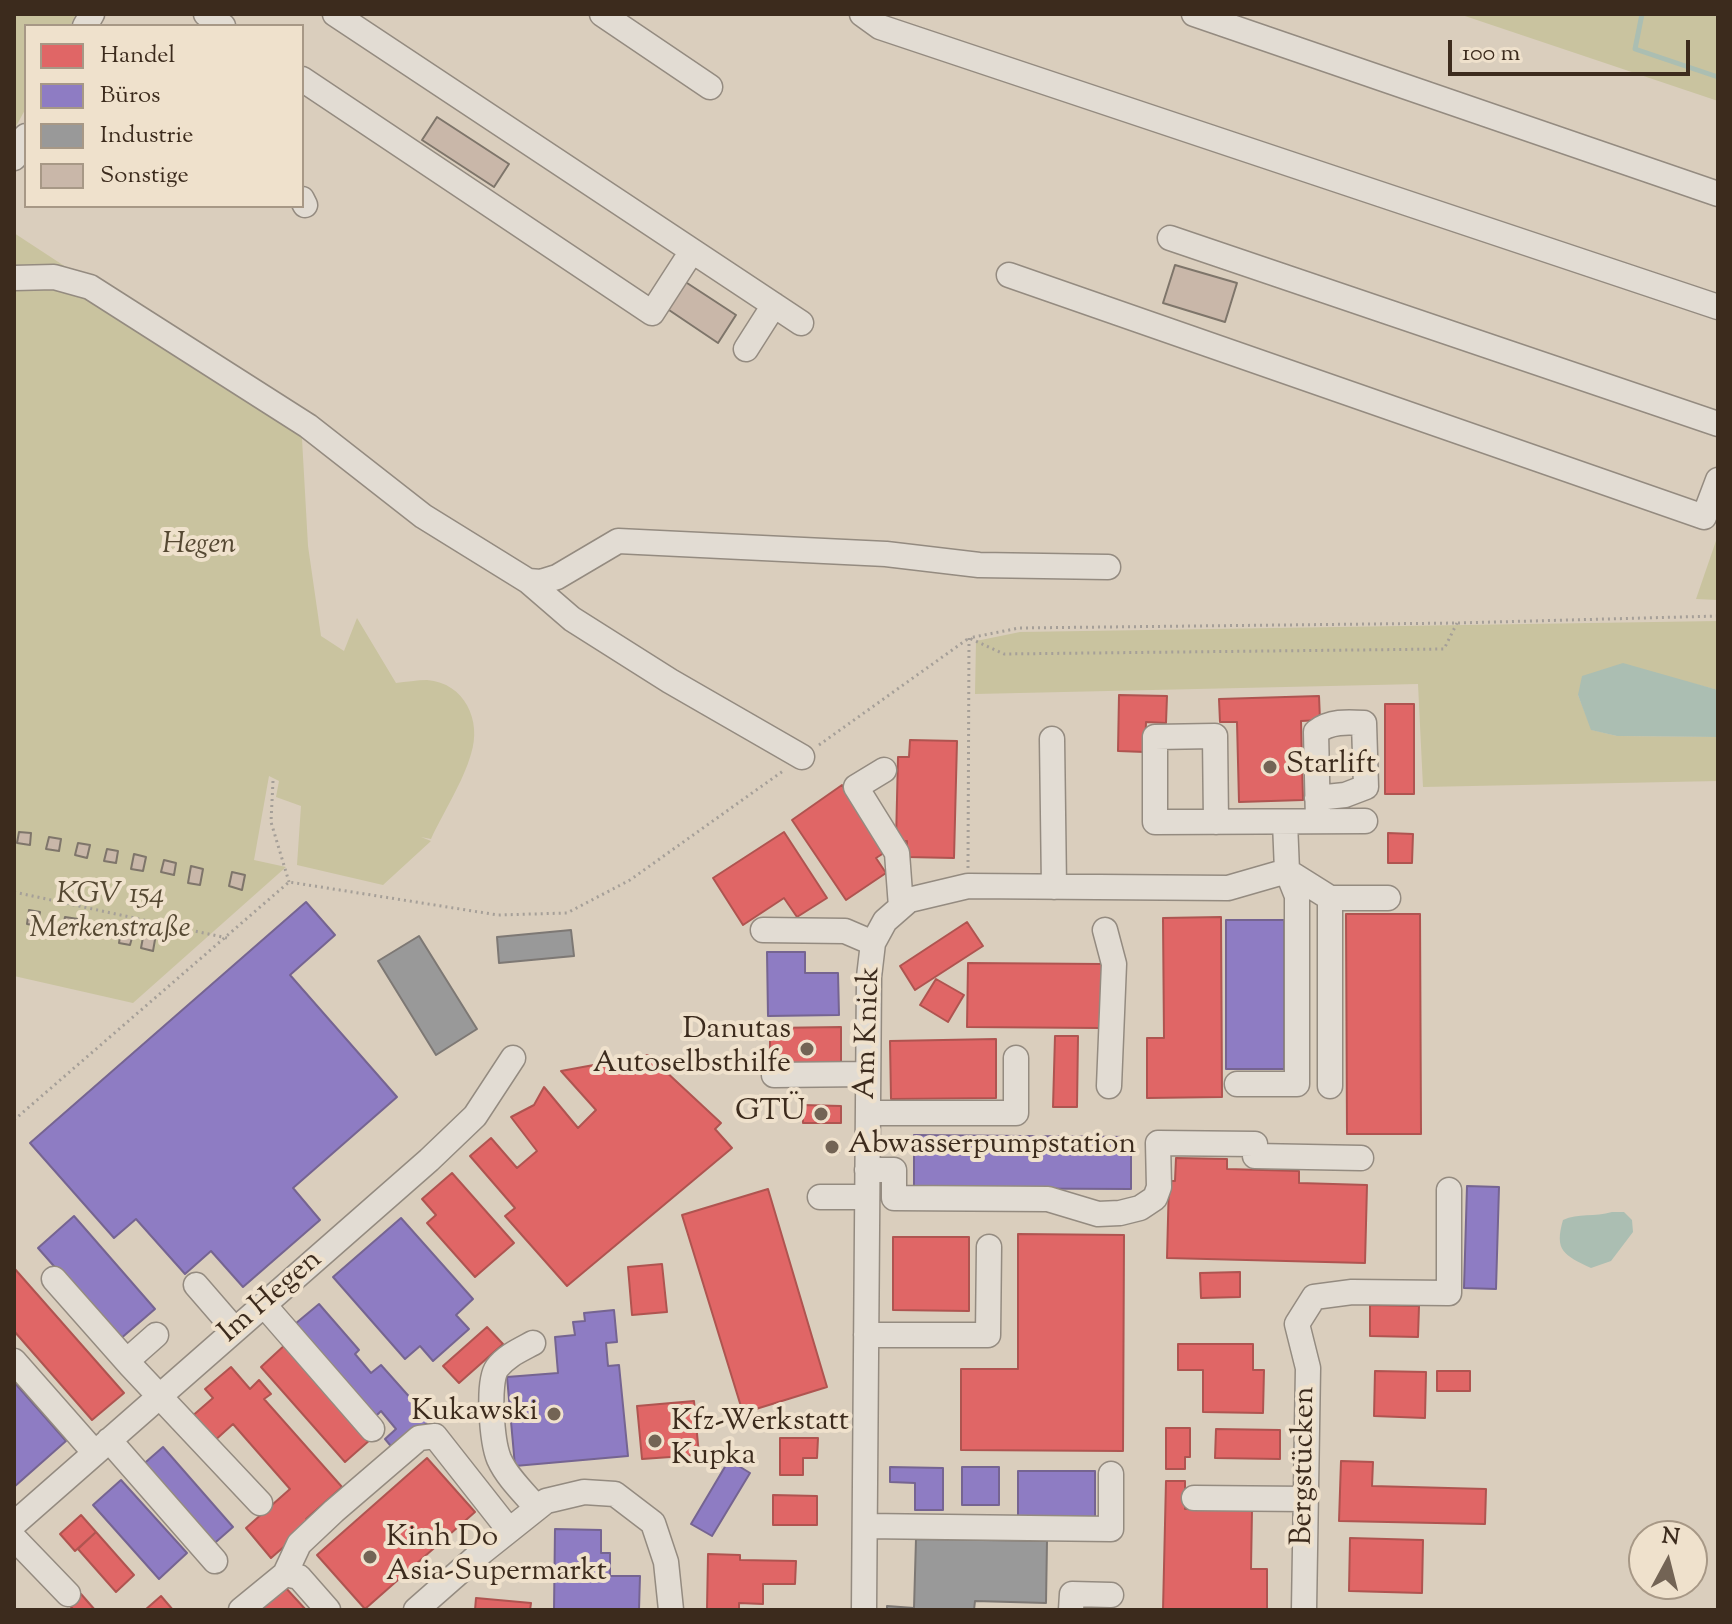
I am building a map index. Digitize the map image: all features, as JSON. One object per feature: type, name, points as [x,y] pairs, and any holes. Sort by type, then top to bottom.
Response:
[{"type":"street","points":[[335,14],[801,323]]},
{"type":"street","points":[[602,14],[710,87]]},
{"type":"street","points":[[862,14],[880,27],[1718,307]]},
{"type":"street","points":[[1194,14],[1718,194]]},
{"type":"street","points":[[304,80],[652,313],[692,251]]},
{"type":"street","points":[[14,158],[24,140]]},
{"type":"street","points":[[1170,238],[1718,424]]},
{"type":"street","points":[[1009,275],[1704,517],[1718,480]]},
{"type":"street","points":[[14,278],[54,277],[90,287],[308,426],[423,516],[528,581],[572,619],[670,681],[802,757]]},
{"type":"street","points":[[746,349],[774,305]]},
{"type":"street","points":[[528,581],[541,582],[557,577],[618,541],[886,554],[979,565],[1108,567]]},
{"type":"street","points":[[1052,739],[1054,887]]},
{"type":"street","points":[[884,770],[856,787],[897,853],[901,907]]},
{"type":"street","points":[[1216,822],[1285,822],[1318,810],[1365,821]]},
{"type":"street","points":[[1237,1084],[1297,1084],[1297,896],[1287,871],[1285,822]]},
{"type":"street","points":[[1287,871],[1330,898],[1388,898]]},
{"type":"street","name":"Am Knick","points":[[864,1610],[869,977],[873,943],[885,921],[909,900],[968,886],[1228,888],[1287,871]]},
{"type":"street","points":[[1330,898],[1330,1086]]},
{"type":"street","points":[[763,930],[845,931],[873,943]]},
{"type":"street","points":[[1105,930],[1114,964],[1109,1086]]},
{"type":"street","name":"Im Hegen","points":[[14,1524],[429,1160],[475,1116],[513,1058]]},
{"type":"street","points":[[868,1113],[1016,1113],[1016,1058]]},
{"type":"street","points":[[774,1075],[868,1074]]},
{"type":"street","points":[[867,1170],[894,1170],[894,1198],[1048,1199],[1098,1214],[1140,1208],[1155,1198],[1159,1187],[1158,1143],[1255,1144],[1255,1156],[1361,1158]]},
{"type":"street","name":"Bergstücken","points":[[1304,1610],[1308,1368],[1297,1324],[1314,1297],[1352,1292],[1449,1293],[1449,1190]]},
{"type":"street","points":[[820,1197],[867,1197]]},
{"type":"street","points":[[866,1335],[998,1334],[989,1247]]},
{"type":"street","points":[[54,1279],[158,1396],[260,1503]]},
{"type":"street","points":[[196,1285],[235,1330]]},
{"type":"street","points":[[264,1305],[372,1429]]},
{"type":"street","points":[[131,1366],[130,1358],[156,1335]]},
{"type":"street","points":[[533,1343],[504,1359],[494,1371],[492,1400],[498,1456],[503,1467],[537,1508]]},
{"type":"street","points":[[14,1361],[215,1561]]},
{"type":"street","points":[[241,1610],[285,1574],[299,1544],[419,1438],[427,1435],[435,1436],[509,1530]]},
{"type":"street","points":[[865,1526],[1111,1529],[1111,1474]]},
{"type":"street","points":[[416,1610],[546,1501],[584,1492],[615,1494],[653,1523],[666,1562],[671,1610]]},
{"type":"street","points":[[1194,1498],[1306,1499]]},
{"type":"street","points":[[14,1538],[68,1594]]},
{"type":"street","points":[[285,1574],[299,1577],[328,1610]]},
{"type":"street","points":[[1071,1610],[1072,1594],[1111,1595]]},
{"type":"path","points":[[289,882],[498,915],[567,913],[630,880],[969,638],[1019,628],[1457,623],[1718,616]]},
{"type":"path","points":[[969,638],[1004,654],[1444,649],[1457,623]]},
{"type":"path","points":[[968,886],[969,638]]},
{"type":"path","points":[[273,781],[271,822],[289,882]]},
{"type":"path","points":[[14,1120],[289,882]]},
{"type":"path","points":[[14,892],[227,938]]},
{"type":"green space","points":[[14,14],[76,14],[71,24],[24,24],[24,112],[14,130]]},
{"type":"green space","points":[[1459,14],[1718,14],[1718,101]]},
{"type":"green space","points":[[14,233],[301,421],[308,546],[321,636],[344,651],[357,618],[396,683],[427,680],[451,688],[467,706],[474,729],[471,754],[458,786],[431,839],[421,837],[431,841],[383,885],[297,865],[301,806],[276,797],[279,781],[269,776],[254,860],[286,867],[133,1003],[14,976]]},
{"type":"green space","points":[[1718,535],[1718,600],[1696,599]]},
{"type":"green space","points":[[1718,621],[1718,690],[1675,679],[1578,695],[1592,730],[1617,736],[1718,737],[1718,781],[1423,787],[1418,684],[975,694],[976,641],[1020,632]]},
{"type":"shaded area","points":[[1623,663],[1718,690],[1718,737],[1617,736],[1591,730],[1578,695],[1582,676]]},
{"type":"shaded area","points":[[1624,1212],[1632,1220],[1633,1232],[1611,1261],[1591,1268],[1564,1251],[1560,1239],[1563,1220]]},
{"type":"building: Handel","points":[[1119,695],[1167,696],[1166,723],[1146,722],[1145,752],[1118,751]]},
{"type":"building: Handel","points":[[1319,696],[1320,720],[1301,721],[1303,800],[1239,802],[1237,722],[1220,722],[1219,699]]},
{"type":"building: Handel","points":[[1385,704],[1414,704],[1414,794],[1385,794]]},
{"type":"building: Handel","points":[[910,740],[957,741],[954,858],[907,857],[907,841],[896,841],[898,757],[909,757]]},
{"type":"building: Handel","points":[[842,785],[887,851],[876,858],[886,873],[846,900],[792,820]]},
{"type":"building: Handel","points":[[784,832],[827,898],[797,917],[784,898],[743,925],[713,878]]},
{"type":"building: Handel","points":[[1388,833],[1413,834],[1412,863],[1388,863]]},
{"type":"building: Handel","points":[[1346,914],[1420,914],[1421,1134],[1347,1134]]},
{"type":"building: Handel","points":[[1221,917],[1222,1097],[1147,1098],[1147,1038],[1164,1038],[1163,918]]},
{"type":"building: Handel","points":[[967,922],[983,946],[915,990],[900,966]]},
{"type":"building: Handel","points":[[968,963],[1102,964],[1101,1028],[967,1027]]},
{"type":"building: Handel","points":[[936,979],[964,995],[948,1022],[920,1005]]},
{"type":"building: Handel","points":[[841,1027],[841,1069],[770,1069],[770,1028]]},
{"type":"building: Handel","points":[[1055,1036],[1078,1036],[1077,1107],[1053,1107]]},
{"type":"building: Handel","points":[[996,1039],[996,1098],[891,1099],[890,1041]]},
{"type":"building: Handel","points":[[648,1055],[721,1123],[715,1129],[732,1148],[567,1286],[505,1216],[515,1208],[470,1156],[491,1138],[517,1168],[537,1151],[511,1117],[534,1105],[544,1087],[578,1128],[596,1110],[561,1071]]},
{"type":"building: Handel","points":[[803,1105],[841,1106],[841,1123],[803,1123]]},
{"type":"building: Handel","name":"Abwasserpumpstation","points":[[826,1143],[839,1143],[839,1152],[826,1152]]},
{"type":"building: Handel","points":[[1176,1158],[1227,1159],[1227,1169],[1299,1171],[1299,1183],[1367,1185],[1365,1263],[1167,1258],[1169,1181],[1175,1181]]},
{"type":"building: Handel","points":[[452,1173],[514,1243],[475,1277],[427,1223],[436,1215],[422,1199]]},
{"type":"building: Handel","points":[[768,1189],[827,1387],[743,1413],[682,1215]]},
{"type":"building: Handel","points":[[1018,1234],[1124,1235],[1123,1451],[961,1450],[961,1369],[1018,1369]]},
{"type":"building: Handel","points":[[893,1237],[969,1237],[969,1311],[893,1310]]},
{"type":"building: Handel","points":[[662,1264],[667,1312],[632,1315],[628,1267]]},
{"type":"building: Handel","points":[[14,1268],[124,1393],[92,1420],[14,1331]]},
{"type":"building: Handel","points":[[1240,1272],[1240,1297],[1201,1298],[1200,1273]]},
{"type":"building: Handel","points":[[1370,1305],[1419,1306],[1418,1337],[1370,1336]]},
{"type":"building: Handel","points":[[487,1327],[503,1344],[459,1383],[443,1366]]},
{"type":"building: Handel","points":[[287,1343],[371,1439],[345,1462],[261,1367]]},
{"type":"building: Handel","points":[[1178,1344],[1253,1344],[1253,1370],[1264,1370],[1263,1413],[1203,1412],[1203,1370],[1178,1370]]},
{"type":"building: Handel","points":[[231,1367],[250,1389],[259,1380],[271,1394],[264,1399],[342,1487],[306,1519],[310,1524],[271,1558],[246,1528],[290,1489],[233,1424],[212,1443],[190,1418],[213,1398],[205,1389]]},
{"type":"building: Handel","points":[[1375,1371],[1426,1372],[1425,1418],[1374,1416]]},
{"type":"building: Handel","points":[[1437,1371],[1470,1371],[1470,1391],[1437,1391]]},
{"type":"building: Handel","points":[[694,1401],[699,1455],[642,1459],[637,1406]]},
{"type":"building: Handel","points":[[1166,1428],[1190,1428],[1190,1457],[1185,1457],[1185,1469],[1166,1469]]},
{"type":"building: Handel","points":[[1216,1429],[1280,1430],[1280,1459],[1215,1458]]},
{"type":"building: Handel","points":[[780,1438],[818,1438],[817,1458],[803,1458],[803,1475],[780,1475]]},
{"type":"building: Handel","points":[[427,1458],[475,1512],[365,1609],[317,1555]]},
{"type":"building: Handel","points":[[1341,1461],[1373,1462],[1372,1486],[1486,1489],[1485,1524],[1339,1521]]},
{"type":"building: Handel","points":[[1166,1481],[1185,1481],[1185,1509],[1252,1510],[1251,1569],[1267,1569],[1267,1610],[1163,1610]]},
{"type":"building: Handel","points":[[773,1495],[817,1496],[817,1525],[773,1525]]},
{"type":"building: Handel","points":[[81,1515],[96,1532],[75,1551],[60,1534]]},
{"type":"building: Handel","points":[[96,1532],[134,1575],[116,1592],[78,1549]]},
{"type":"building: Handel","points":[[1350,1538],[1423,1540],[1422,1593],[1349,1591]]},
{"type":"building: Handel","points":[[708,1554],[740,1555],[740,1560],[796,1561],[795,1584],[763,1584],[763,1604],[739,1603],[739,1609],[707,1609]]},
{"type":"building: Handel","points":[[285,1587],[306,1610],[259,1610]]},
{"type":"building: Handel","points":[[81,1594],[95,1610],[74,1610],[69,1605]]},
{"type":"building: Handel","points":[[161,1596],[173,1610],[145,1610]]},
{"type":"building: Handel","points":[[476,1598],[531,1603],[530,1610],[475,1610]]},
{"type":"building: Büros","points":[[306,902],[335,935],[290,975],[397,1097],[293,1188],[320,1220],[243,1287],[211,1251],[185,1274],[136,1219],[114,1238],[30,1143]]},
{"type":"building: Büros","points":[[1226,920],[1284,920],[1284,1069],[1226,1069]]},
{"type":"building: Büros","points":[[767,952],[805,952],[805,973],[838,973],[839,1015],[768,1016]]},
{"type":"building: Büros","points":[[914,1135],[1131,1137],[1131,1189],[914,1188]]},
{"type":"building: Büros","points":[[1467,1186],[1499,1187],[1496,1289],[1464,1288]]},
{"type":"building: Büros","points":[[74,1216],[155,1309],[119,1340],[38,1248]]},
{"type":"building: Büros","points":[[401,1218],[473,1299],[456,1315],[469,1329],[433,1361],[420,1346],[405,1359],[333,1277]]},
{"type":"building: Büros","points":[[319,1304],[359,1350],[355,1354],[371,1373],[381,1365],[430,1420],[395,1451],[385,1439],[396,1429],[381,1411],[376,1416],[295,1324]]},
{"type":"building: Büros","points":[[614,1310],[617,1342],[606,1343],[608,1366],[619,1365],[628,1456],[515,1466],[507,1377],[558,1373],[555,1337],[575,1335],[573,1322],[585,1321],[584,1313]]},
{"type":"building: Büros","points":[[14,1382],[66,1441],[14,1487]]},
{"type":"building: Büros","points":[[163,1447],[233,1527],[209,1548],[139,1468]]},
{"type":"building: Büros","points":[[729,1460],[750,1473],[712,1536],[691,1524]]},
{"type":"building: Büros","points":[[890,1467],[943,1468],[943,1510],[915,1510],[915,1483],[890,1482]]},
{"type":"building: Büros","points":[[962,1467],[999,1467],[999,1505],[962,1505]]},
{"type":"building: Büros","points":[[1018,1471],[1095,1471],[1095,1517],[1018,1517]]},
{"type":"building: Büros","points":[[121,1480],[187,1553],[159,1579],[93,1505]]},
{"type":"building: Büros","points":[[555,1529],[601,1530],[601,1553],[610,1553],[610,1576],[640,1576],[639,1610],[554,1610]]},
{"type":"building: Industrie","points":[[571,930],[574,956],[499,963],[497,937]]},
{"type":"building: Industrie","points":[[419,936],[477,1029],[436,1055],[378,961]]},
{"type":"building: Industrie","points":[[916,1539],[1047,1541],[1046,1603],[975,1601],[974,1610],[887,1610],[887,1606],[914,1608]]},
{"type":"building: Sonstige","points":[[437,117],[509,164],[494,187],[422,140]]},
{"type":"building: Sonstige","points":[[1175,265],[1237,283],[1225,322],[1163,303]]},
{"type":"building: Sonstige","points":[[684,281],[736,315],[718,343],[666,308]]},
{"type":"building: Sonstige","points":[[19,832],[31,833],[30,845],[17,843]]},
{"type":"building: Sonstige","points":[[49,837],[61,839],[59,851],[46,849]]},
{"type":"building: Sonstige","points":[[78,843],[90,845],[87,858],[75,855]]},
{"type":"building: Sonstige","points":[[107,849],[118,851],[116,863],[104,861]]},
{"type":"building: Sonstige","points":[[134,854],[146,857],[143,871],[131,869]]},
{"type":"building: Sonstige","points":[[164,860],[176,863],[174,875],[161,872]]},
{"type":"building: Sonstige","points":[[191,866],[203,869],[200,885],[188,883]]},
{"type":"building: Sonstige","points":[[232,872],[245,875],[242,890],[229,886]]},
{"type":"building: Sonstige","points":[[29,910],[40,912],[37,926],[27,924]]},
{"type":"building: Sonstige","points":[[65,917],[78,919],[76,934],[62,932]]},
{"type":"building: Sonstige","points":[[86,922],[97,923],[94,938],[84,936]]},
{"type":"building: Sonstige","points":[[121,931],[133,934],[130,945],[119,943]]},
{"type":"building: Sonstige","points":[[144,932],[156,934],[153,951],[141,948]]},
{"type":"waterway","points":[[1642,14],[1635,49],[1718,77]]},
{"type":"place","name":"Starlift","points":[[1270,767]]},
{"type":"place","name":"Danutas Autoselbsthilfe","points":[[807,1049]]},
{"type":"place","name":"GTÜ","points":[[821,1114]]},
{"type":"place","name":"Abwasserpumpstation","points":[[832,1147]]},
{"type":"place","name":"Kukawski","points":[[554,1414]]},
{"type":"place","name":"Kfz-Werkstatt Kupka","points":[[655,1441]]},
{"type":"place","name":"Kinh Do Asia-Supermarkt","points":[[370,1557]]},
{"type":"park label","name":"Hegen","points":[[199,547]]},
{"type":"park label","name":"KGV 154 Merkenstraße","points":[[110,914]]}]
